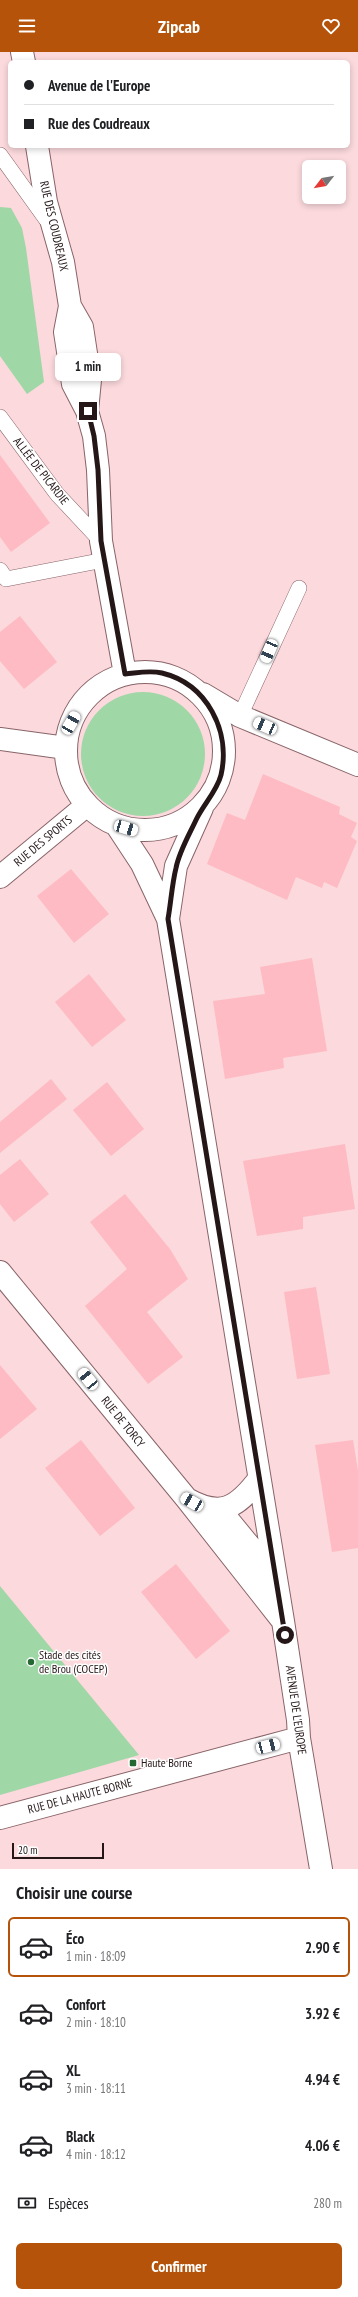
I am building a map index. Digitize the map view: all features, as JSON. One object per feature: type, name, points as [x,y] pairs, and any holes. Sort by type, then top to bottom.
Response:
[{"type":"street","name":"RUE DES COUDREAUX","points":[[37,148],[46,202],[51,226],[63,262],[70,306],[82,327],[90,380],[88,411],[94,436],[98,470],[102,550],[125,674]]},
{"type":"street","points":[[240,716],[221,776],[214,792],[203,806],[189,818],[172,826],[154,830],[135,830],[117,826],[100,817],[87,805],[75,788],[68,769],[66,748],[71,723],[83,701],[102,684],[125,674],[158,673],[188,685],[240,716],[358,765]]},
{"type":"street","points":[[188,685],[207,702],[220,724],[224,750],[221,776]]},
{"type":"street","points":[[0,739],[66,748]]},
{"type":"street","name":"RUE DES SPORTS","points":[[0,877],[87,805]]},
{"type":"street","points":[[168,919],[176,866],[203,806]]},
{"type":"street","points":[[117,826],[142,864],[168,919]]},
{"type":"street","name":"AVENUE DE L'EUROPE","points":[[168,919],[283,1620],[298,1720],[299,1738],[320,1869]]},
{"type":"street","name":"RUE DE TORCY","points":[[0,1272],[186,1498],[283,1620]]},
{"type":"street","points":[[260,1479],[248,1494],[228,1508],[220,1510],[276,1578]]},
{"type":"street","name":"RUE DE TORCY","points":[[186,1498],[199,1506],[220,1510]]},
{"type":"street","name":"RUE DE LA HAUTE BORNE","points":[[0,1818],[299,1738]]},
{"type":"lane","points":[[0,155],[51,226]]},
{"type":"lane","name":"ALLÉE DE PICARDIE","points":[[0,417],[56,494],[102,550]]},
{"type":"lane","points":[[0,570],[6,579],[102,550]]},
{"type":"lane","points":[[240,716],[300,588]]},
{"type":"green space","points":[[0,207],[11,208],[22,228],[26,248],[44,382],[27,394],[0,356]]},
{"type":"green space","points":[[143,692],[155,693],[167,697],[178,702],[187,710],[195,719],[200,730],[204,742],[204,766],[200,778],[195,789],[187,798],[178,806],[167,811],[155,815],[143,816],[131,815],[119,811],[108,806],[99,798],[91,789],[86,778],[82,766],[81,754],[82,742],[86,730],[91,719],[99,710],[108,702],[119,697],[131,693]]},
{"type":"green space","name":"Stade des cités de Brou (COCEP)","points":[[0,1586],[139,1755],[0,1795]]},
{"type":"building","points":[[0,455],[50,523],[11,552],[0,537]]},
{"type":"building","points":[[20,616],[57,662],[24,689],[0,661],[0,632]]},
{"type":"building","points":[[263,774],[340,807],[339,814],[357,823],[351,837],[357,841],[337,888],[324,882],[322,888],[296,877],[287,900],[207,864],[227,813],[245,820]]},
{"type":"building","points":[[71,869],[109,914],[74,943],[37,896]]},
{"type":"building","points":[[312,958],[327,1051],[283,1058],[284,1068],[225,1079],[213,1001],[265,994],[260,967]]},
{"type":"building","points":[[89,974],[126,1020],[92,1047],[55,1002]]},
{"type":"building","points":[[51,1079],[67,1099],[0,1153],[0,1122]]},
{"type":"building","points":[[107,1082],[144,1129],[111,1156],[73,1110]]},
{"type":"building","points":[[345,1144],[355,1209],[303,1217],[303,1229],[257,1236],[243,1161]]},
{"type":"building","points":[[20,1159],[49,1194],[14,1222],[0,1204],[0,1175]]},
{"type":"building","points":[[125,1194],[170,1249],[188,1279],[147,1312],[183,1357],[148,1384],[85,1306],[127,1269],[90,1222]]},
{"type":"building","points":[[316,1287],[330,1374],[297,1379],[284,1292]]},
{"type":"building","points":[[0,1365],[37,1409],[0,1439]]},
{"type":"building","points":[[81,1440],[135,1508],[100,1536],[45,1468]]},
{"type":"building","points":[[353,1440],[358,1471],[358,1548],[332,1552],[315,1445]]},
{"type":"building","points":[[176,1564],[230,1631],[196,1659],[141,1592]]},
{"type":"place","name":"Stade des cités de Brou (COCEP)","points":[[31,1662]]},
{"type":"place","name":"Haute Borne","points":[[133,1763]]},
{"type":"route","points":[[88,411],[94,436],[98,470],[101,541],[125,674],[142,672],[162,673],[188,685],[207,702],[220,724],[224,750],[221,776],[214,792],[203,806],[176,866],[168,919],[285,1635]]}]
